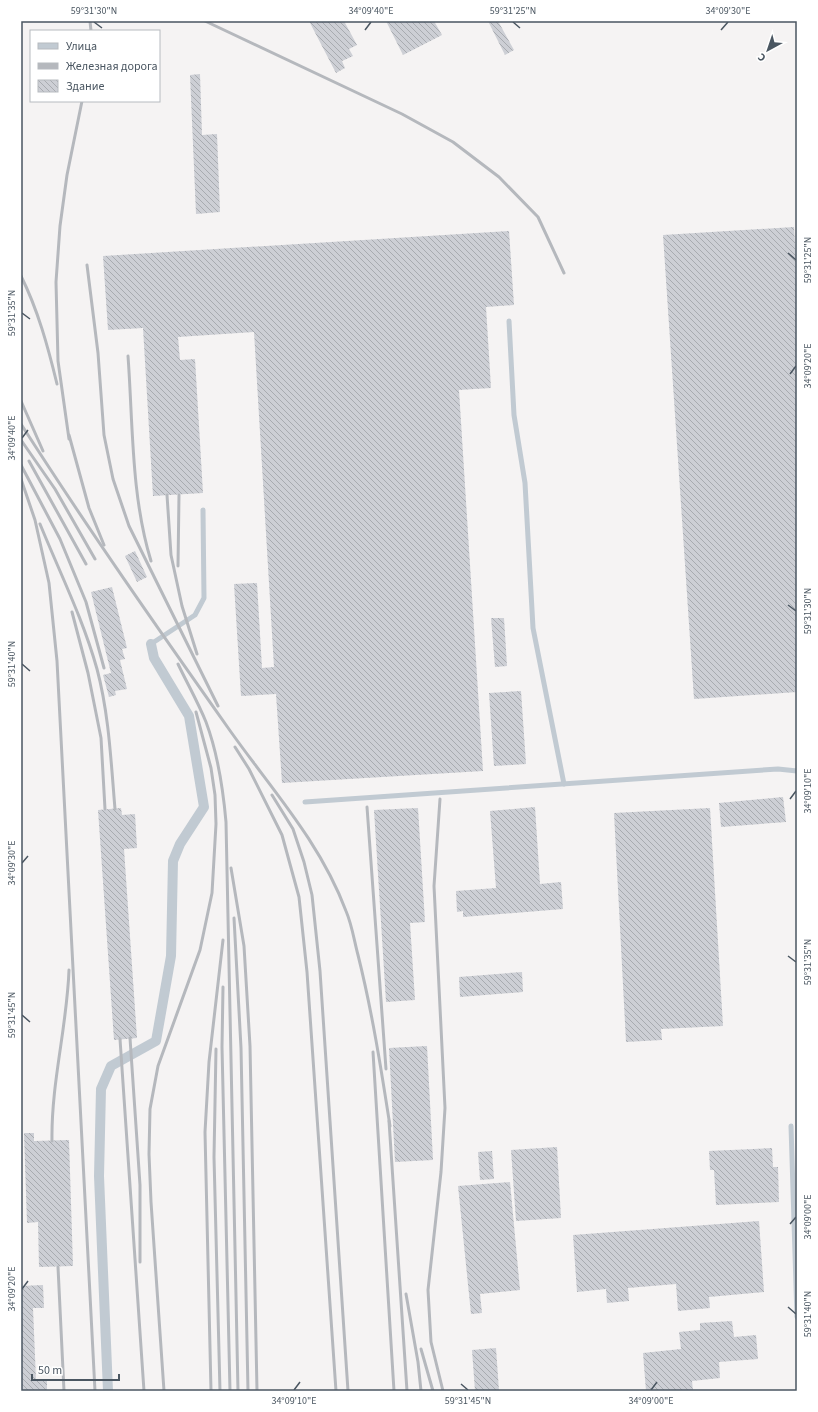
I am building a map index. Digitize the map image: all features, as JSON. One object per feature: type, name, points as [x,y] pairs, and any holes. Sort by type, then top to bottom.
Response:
[{"type":"street","points":[[108,1391],[99,1176],[101,1089],[111,1066],[156,1041],[171,956],[173,861],[180,844],[204,807],[189,716],[154,658],[151,644]]},
{"type":"lane","points":[[509,321],[514,415],[525,483],[533,628],[564,784]]},
{"type":"lane","points":[[151,644],[195,615],[204,598],[203,510]]},
{"type":"lane","points":[[305,802],[778,769],[797,771]]},
{"type":"lane","points":[[791,1126],[797,1317]]},
{"type":"building","points":[[309,21],[344,21],[357,45],[349,49],[353,56],[342,61],[345,68],[336,73]]},
{"type":"building","points":[[386,21],[434,21],[442,35],[403,55]]},
{"type":"building","points":[[488,21],[498,21],[514,50],[505,55]]},
{"type":"building","points":[[200,74],[202,135],[217,134],[220,212],[196,214],[190,75]]},
{"type":"building","points":[[794,227],[797,274],[797,692],[694,699],[663,235]]},
{"type":"building","points":[[509,231],[514,305],[486,307],[491,388],[459,390],[483,771],[282,783],[276,694],[241,696],[234,584],[257,583],[262,668],[274,667],[254,332],[178,337],[180,360],[195,359],[203,493],[153,496],[143,328],[108,330],[103,256]]},
{"type":"building","points":[[135,551],[147,577],[137,582],[125,556]]},
{"type":"building","points":[[112,587],[127,648],[122,649],[125,659],[120,660],[127,689],[115,691],[116,695],[109,697],[103,675],[111,673],[91,592]]},
{"type":"building","points":[[491,618],[504,618],[507,666],[495,667]]},
{"type":"building","points":[[521,691],[526,764],[494,766],[489,693]]},
{"type":"building","points":[[783,797],[786,822],[721,827],[719,803]]},
{"type":"building","points":[[535,807],[540,884],[561,882],[563,909],[463,917],[463,911],[457,912],[456,891],[496,888],[490,811]]},
{"type":"building","points":[[121,808],[122,815],[135,814],[137,848],[124,849],[137,1038],[114,1040],[98,810]]},
{"type":"building","points":[[418,808],[425,922],[410,923],[415,1000],[386,1002],[374,810]]},
{"type":"building","points":[[710,808],[723,1026],[661,1029],[662,1040],[626,1042],[614,813]]},
{"type":"building","points":[[522,972],[523,992],[460,997],[459,977]]},
{"type":"building","points":[[427,1046],[433,1160],[395,1162],[389,1048]]},
{"type":"building","points":[[24,1133],[34,1133],[34,1141],[69,1140],[73,1266],[39,1267],[38,1222],[27,1223]]},
{"type":"building","points":[[557,1147],[561,1218],[516,1221],[511,1150]]},
{"type":"building","points":[[772,1148],[773,1167],[778,1167],[779,1202],[716,1205],[714,1170],[710,1170],[709,1151]]},
{"type":"building","points":[[492,1151],[494,1179],[480,1180],[478,1152]]},
{"type":"building","points":[[510,1182],[520,1290],[480,1294],[482,1313],[471,1314],[458,1186]]},
{"type":"building","points":[[759,1221],[764,1292],[709,1297],[710,1308],[678,1311],[676,1284],[628,1288],[629,1301],[607,1303],[606,1289],[577,1292],[573,1235]]},
{"type":"building","points":[[43,1285],[44,1308],[33,1308],[36,1380],[47,1380],[47,1390],[21,1391],[21,1286]]},
{"type":"building","points":[[732,1321],[734,1337],[756,1335],[758,1359],[719,1362],[720,1378],[692,1381],[693,1391],[646,1391],[643,1353],[681,1349],[679,1332],[700,1330],[700,1323]]},
{"type":"building","points":[[496,1348],[499,1391],[475,1391],[472,1350]]},
{"type":"railway","points":[[90,21],[91,30]]},
{"type":"railway","points":[[205,21],[402,114],[453,142],[499,177],[538,217],[564,273]]},
{"type":"railway","points":[[69,439],[58,361],[56,282],[60,226],[67,175],[82,102]]},
{"type":"railway","points":[[87,265],[98,353],[104,435],[113,479],[129,526],[218,706]]},
{"type":"railway","points":[[21,276],[33,302],[57,384]]},
{"type":"railway","points":[[128,356],[136,486],[144,536],[151,561]]},
{"type":"railway","points":[[21,401],[43,451]]},
{"type":"railway","points":[[21,424],[124,579],[231,732],[294,818],[323,862],[348,916],[351,927],[372,1018],[390,1126]]},
{"type":"railway","points":[[69,435],[89,508],[104,545]]},
{"type":"railway","points":[[21,440],[55,489],[95,559]]},
{"type":"railway","points":[[29,461],[86,564]]},
{"type":"railway","points":[[21,465],[60,539],[86,602],[104,668]]},
{"type":"railway","points":[[21,479],[35,520],[49,583],[57,661],[95,1391]]},
{"type":"railway","points":[[167,495],[171,555],[182,606],[197,654]]},
{"type":"railway","points":[[178,566],[179,495]]},
{"type":"railway","points":[[40,524],[78,614],[97,669],[107,721],[115,809]]},
{"type":"railway","points":[[72,612],[88,673],[101,738],[105,809]]},
{"type":"railway","points":[[178,664],[200,707],[214,746],[226,822],[238,1391]]},
{"type":"railway","points":[[164,1391],[151,1202],[149,1154],[150,1109],[158,1066],[200,950],[212,893],[216,824],[215,795],[211,768],[196,712]]},
{"type":"railway","points":[[235,747],[249,769],[282,835],[299,897],[307,972],[336,1391]]},
{"type":"railway","points":[[272,795],[293,829],[304,862],[312,895],[320,971],[348,1391]]},
{"type":"railway","points":[[440,799],[434,886],[445,1108],[441,1172],[428,1290],[431,1342],[443,1391]]},
{"type":"railway","points":[[367,807],[386,1069]]},
{"type":"railway","points":[[231,868],[244,946],[250,1046],[257,1391]]},
{"type":"railway","points":[[234,918],[241,1048],[248,1391]]},
{"type":"railway","points":[[211,1391],[205,1132],[209,1062],[223,940]]},
{"type":"railway","points":[[52,1141],[52,1119],[56,1076],[68,991],[69,970]]},
{"type":"railway","points":[[223,987],[222,1047],[230,1391]]},
{"type":"railway","points":[[130,1038],[140,1185],[140,1262]]},
{"type":"railway","points":[[120,1039],[144,1391]]},
{"type":"railway","points":[[216,1049],[214,1157],[220,1391]]},
{"type":"railway","points":[[373,1052],[394,1391]]},
{"type":"railway","points":[[389,1121],[407,1391]]},
{"type":"railway","points":[[58,1267],[64,1391]]},
{"type":"railway","points":[[406,1294],[418,1362],[421,1391]]},
{"type":"railway","points":[[421,1349],[433,1391]]}]
